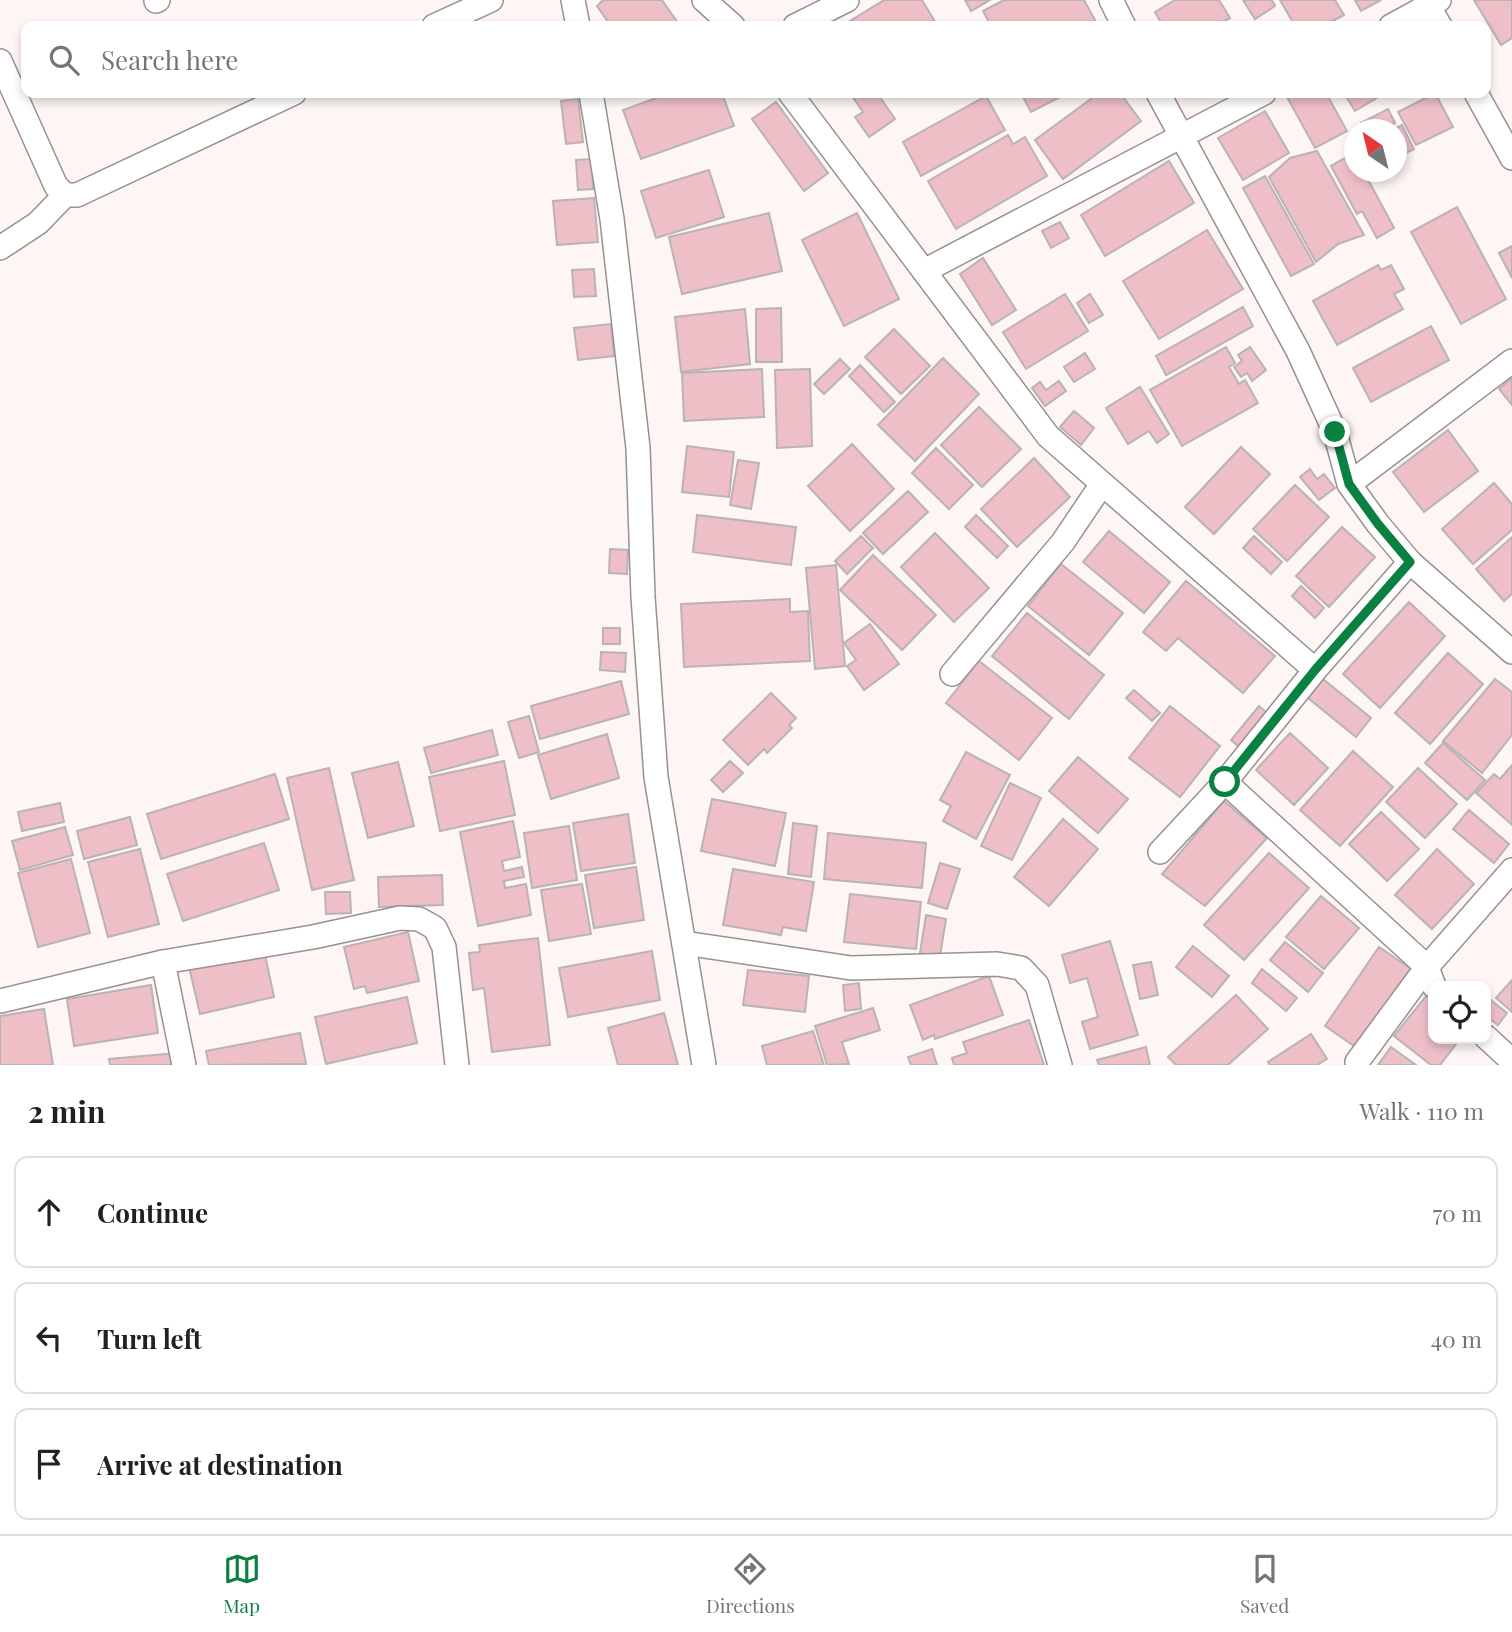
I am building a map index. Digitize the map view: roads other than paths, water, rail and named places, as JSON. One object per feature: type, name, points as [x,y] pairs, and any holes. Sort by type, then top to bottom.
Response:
[{"type":"street","points":[[439,21],[453,8],[491,0]]},
{"type":"street","points":[[573,0],[577,21]]},
{"type":"street","points":[[704,0],[727,21]]},
{"type":"street","points":[[1111,0],[1122,21]]},
{"type":"street","points":[[804,21],[837,3]]},
{"type":"street","points":[[1403,21],[1433,8]]},
{"type":"street","points":[[0,61],[57,186],[65,195]]},
{"type":"street","points":[[0,248],[38,223],[65,195],[77,194],[283,98]]},
{"type":"street","points":[[592,98],[612,219],[638,448],[643,597],[656,777],[704,1065]]},
{"type":"street","points":[[794,98],[1048,436],[1315,670]]},
{"type":"street","points":[[1160,98],[1298,351],[1335,432],[1349,484],[1410,562],[1512,652]]},
{"type":"street","points":[[923,271],[1254,98]]},
{"type":"street","points":[[1479,98],[1512,158]]},
{"type":"street","points":[[1349,484],[1512,361]]},
{"type":"street","points":[[952,674],[1063,542],[1102,484]]},
{"type":"street","points":[[1160,852],[1225,782],[1315,670],[1410,562]]},
{"type":"street","points":[[1225,782],[1431,977]]},
{"type":"street","points":[[1357,1062],[1431,977],[1512,870]]},
{"type":"street","points":[[0,1001],[163,962],[313,937],[400,918],[419,919],[435,928],[444,947],[457,1065]]},
{"type":"street","points":[[684,943],[851,968],[997,964],[1021,968],[1037,985],[1060,1065]]},
{"type":"street","points":[[163,962],[184,1065]]},
{"type":"street","points":[[1491,1042],[1512,1062]]}]
